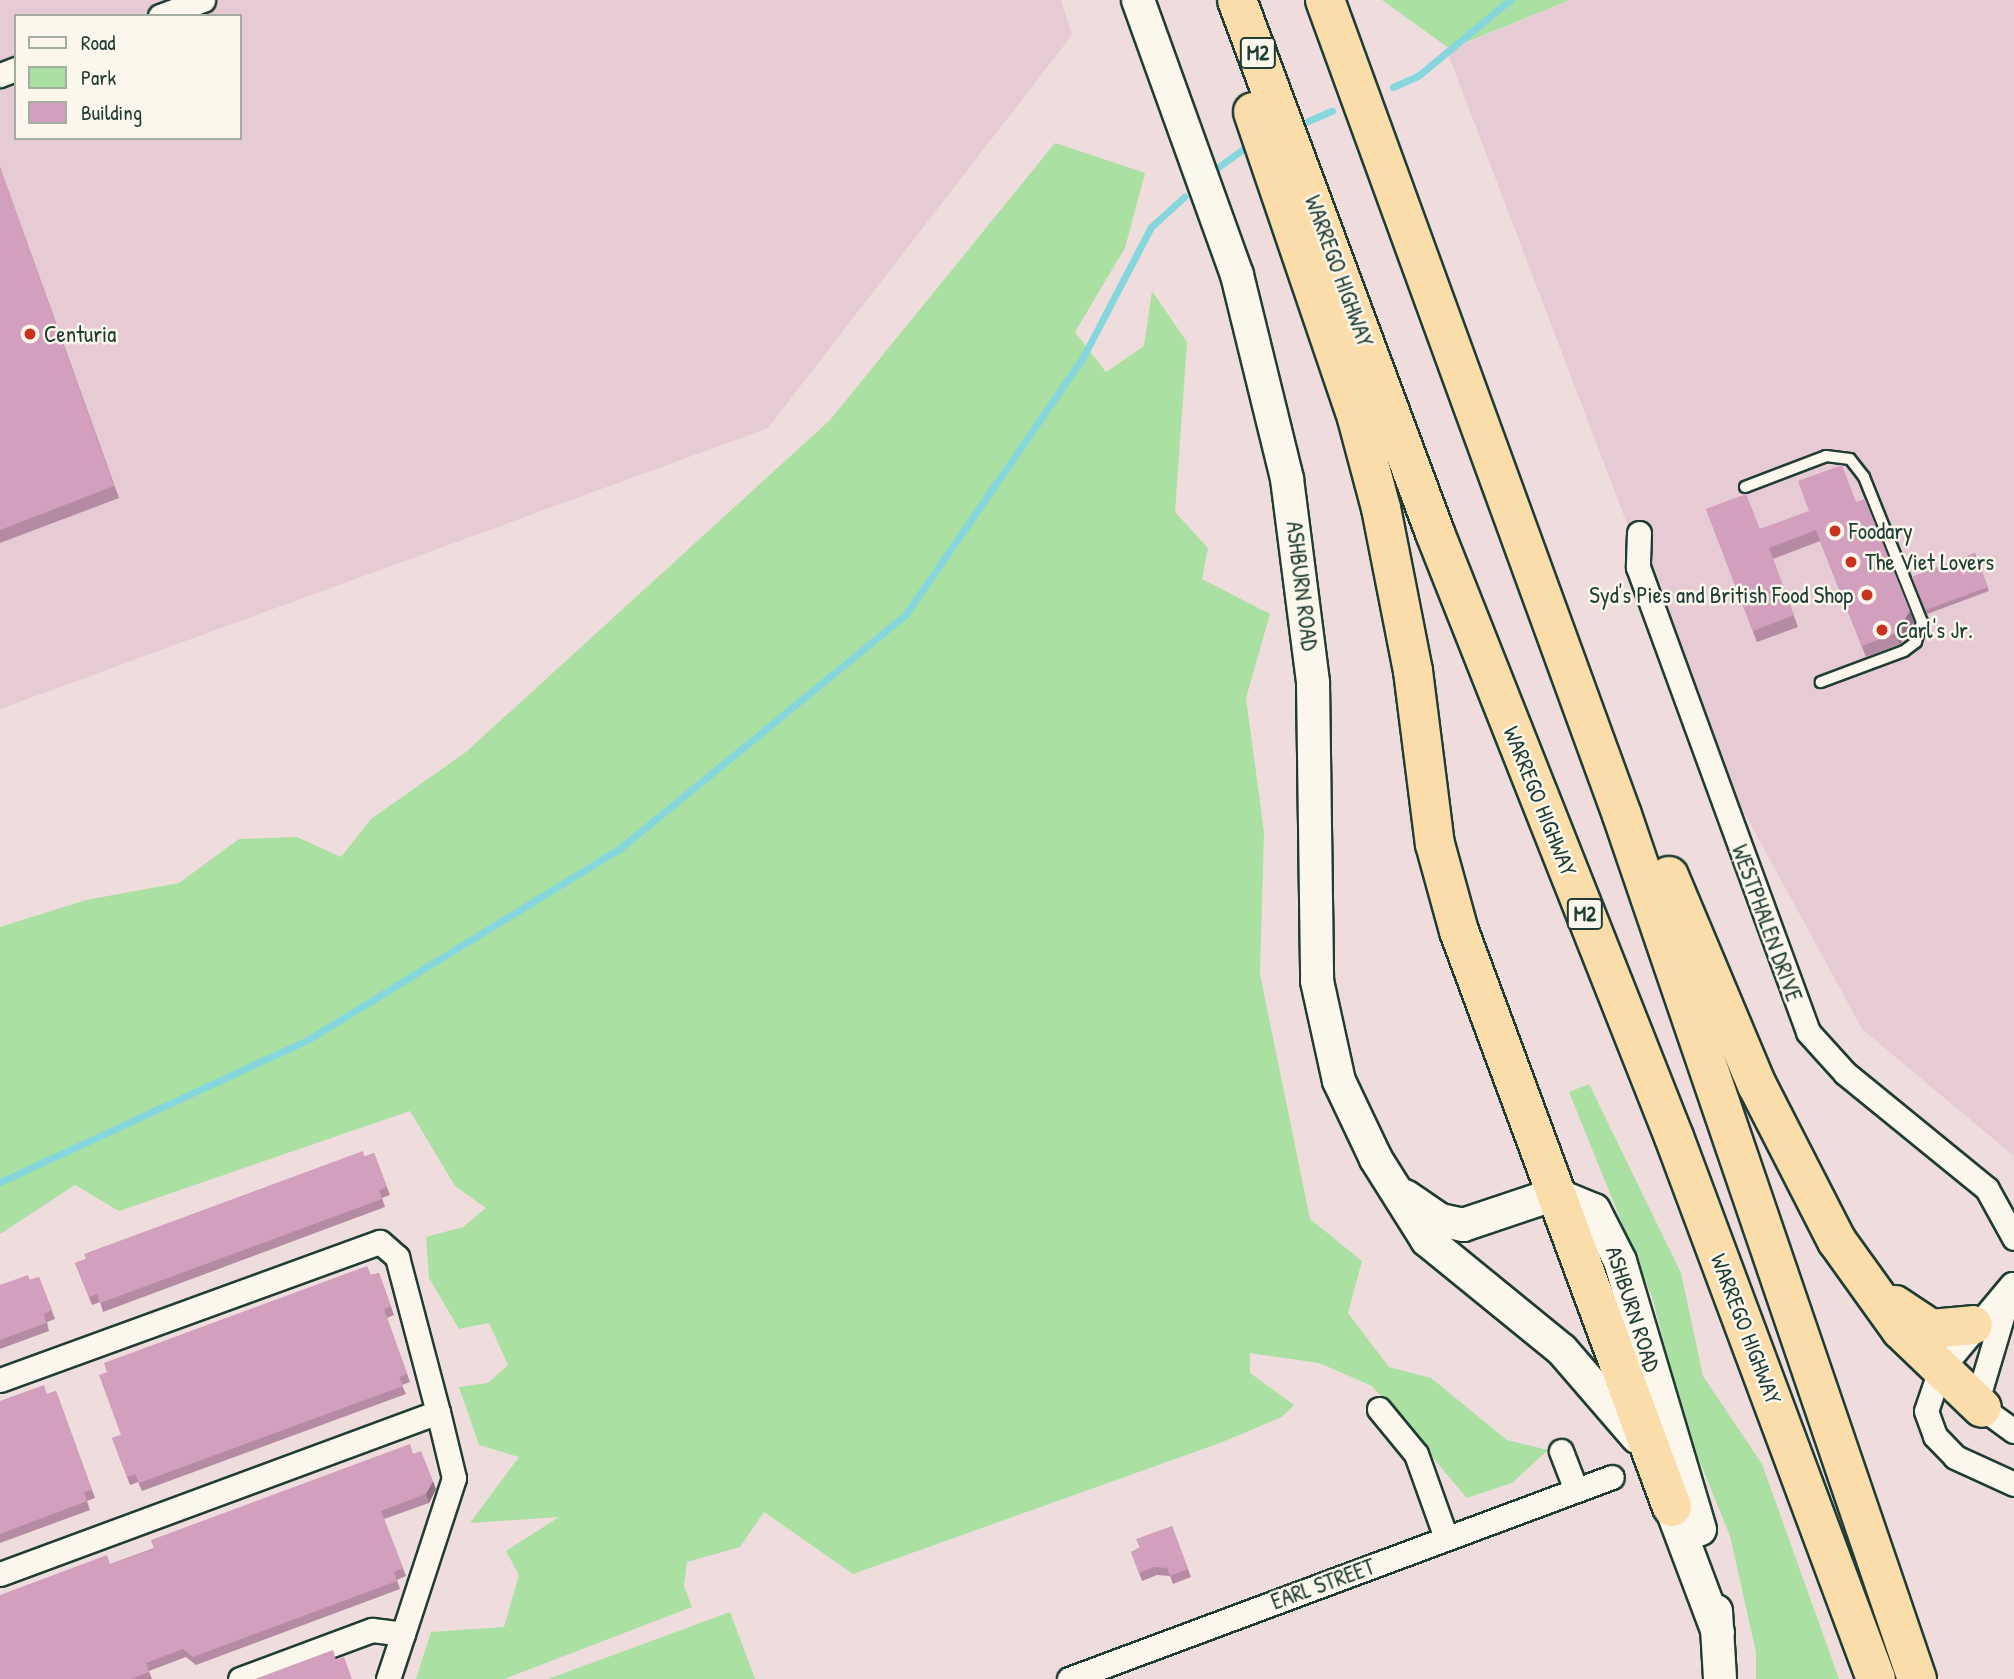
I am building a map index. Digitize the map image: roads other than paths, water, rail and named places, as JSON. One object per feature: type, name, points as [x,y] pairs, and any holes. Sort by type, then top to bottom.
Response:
[{"type":"highway","points":[[1216,0],[1357,418],[1398,582],[1447,891],[1555,1194],[1672,1507]]},
{"type":"highway","name":"WARREGO HIGHWAY","points":[[1237,0],[1435,533],[1674,1138],[1876,1679]]},
{"type":"highway","name":"WARREGO HIGHWAY","points":[[1325,0],[1622,815],[1917,1679]]},
{"type":"highway","points":[[1622,815],[1656,846],[1757,1085],[1837,1241],[1889,1316],[1940,1370],[1982,1408]]},
{"type":"highway","points":[[1837,1241],[1918,1324],[1945,1331],[1973,1325]]},
{"type":"street","points":[[165,14],[203,0]]},
{"type":"street","name":"ASHBURN ROAD","points":[[1138,0],[1217,216],[1273,412],[1307,615],[1317,777],[1314,950],[1323,1021],[1351,1110],[1389,1181],[1427,1240],[1605,1394],[1637,1438],[1672,1507],[1718,1632]]},
{"type":"street","name":"WESTPHALEN DRIVE","points":[[1639,533],[1638,567],[1808,1031],[1845,1073],[1987,1189],[2014,1238]]},
{"type":"street","name":"ASHBURN ROAD","points":[[1389,1181],[1423,1211],[1456,1224],[1479,1223],[1555,1194],[1594,1210],[1614,1246],[1698,1523],[1718,1632],[1720,1679]]},
{"type":"street","points":[[0,1380],[380,1242],[397,1256],[454,1478],[388,1679]]},
{"type":"street","points":[[2013,1280],[1973,1325],[1940,1370],[1926,1398],[1935,1436],[1955,1457],[2014,1484]]},
{"type":"street","points":[[2013,1280],[1979,1381],[1982,1408],[2014,1431]]},
{"type":"street","points":[[1379,1409],[1416,1454],[1446,1538]]},
{"type":"street","points":[[0,1574],[438,1412]]},
{"type":"street","points":[[1561,1451],[1576,1490]]},
{"type":"street","name":"EARL STREET","points":[[1069,1679],[1612,1477]]},
{"type":"street","points":[[240,1679],[372,1630],[403,1634]]},
{"type":"lane","points":[[1745,487],[1826,456],[1850,459],[1864,477],[1922,622],[1916,642],[1904,651],[1821,682]]},
{"type":"waterway","points":[[1393,87],[1418,76],[1510,0]]},
{"type":"waterway","points":[[1308,121],[1332,111]]},
{"type":"waterway","points":[[1217,168],[1247,146]]},
{"type":"waterway","points":[[0,1182],[309,1039],[618,850],[906,614],[1082,359],[1151,227],[1184,197]]},
{"type":"place","name":"Centuria","points":[[30,334]]},
{"type":"place","name":"Foodary","points":[[1835,531]]},
{"type":"place","name":"The Viet Lovers","points":[[1851,562]]},
{"type":"place","name":"Syd's Pies and British Food Shop","points":[[1867,595]]},
{"type":"place","name":"Carl's Jr.","points":[[1882,630]]}]
